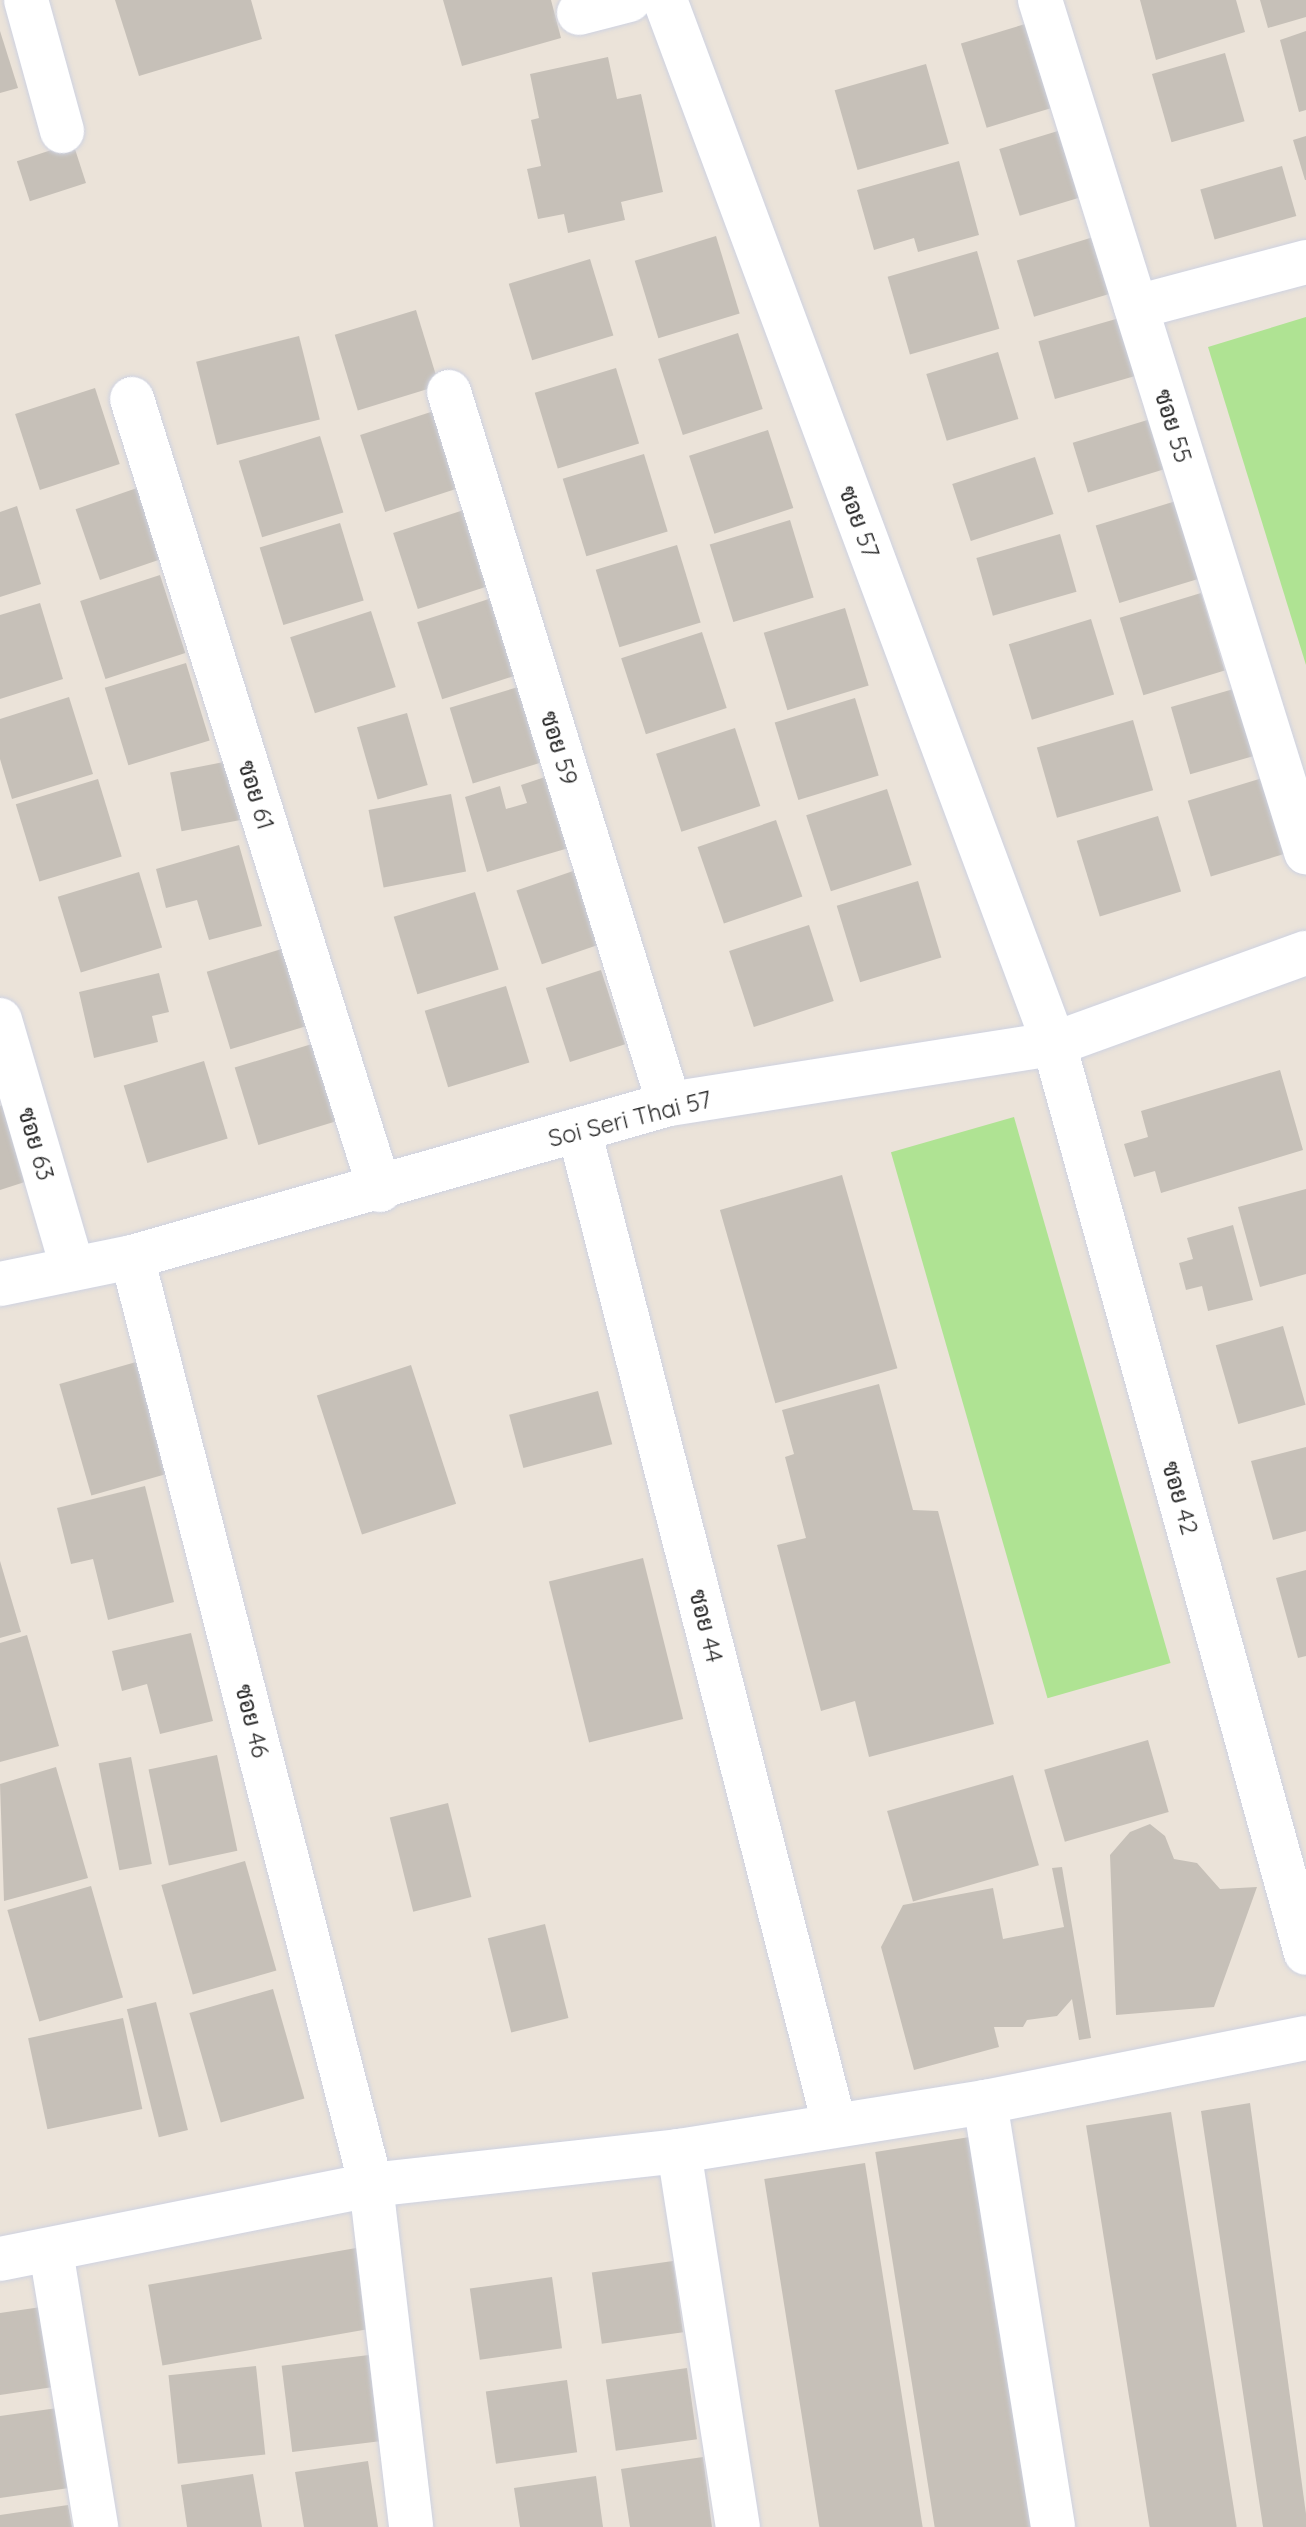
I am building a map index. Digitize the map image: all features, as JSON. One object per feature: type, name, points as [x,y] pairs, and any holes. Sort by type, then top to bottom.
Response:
[{"type":"street","points":[[26,0],[62,131]]},
{"type":"street","points":[[579,13],[629,0]]},
{"type":"street","name":"ซอย 57","points":[[665,0],[1054,1044]]},
{"type":"street","name":"ซอย 55","points":[[1040,0],[1306,852]]},
{"type":"street","points":[[1136,307],[1306,262]]},
{"type":"street","name":"ซอย 59","points":[[449,392],[669,1104]]},
{"type":"street","name":"ซอย 61","points":[[132,399],[380,1190]]},
{"type":"street","name":"Soi Seri Thai 57","points":[[0,1284],[132,1257],[380,1190],[669,1104],[1054,1044],[1306,953]]},
{"type":"street","name":"ซอย 63","points":[[0,1020],[72,1267]]},
{"type":"street","name":"ซอย 42","points":[[1054,1044],[1306,1953]]},
{"type":"street","name":"ซอย 44","points":[[579,1130],[834,2123]]},
{"type":"street","name":"ซอย 46","points":[[132,1257],[371,2185],[411,2527]]},
{"type":"street","points":[[0,2259],[371,2185],[679,2151],[834,2123],[985,2102],[1306,2038]]},
{"type":"street","points":[[985,2102],[1053,2527]]},
{"type":"street","points":[[679,2151],[738,2527]]},
{"type":"street","points":[[51,2251],[96,2527]]},
{"type":"green space","points":[[1306,317],[1306,665],[1208,347]]},
{"type":"green space","points":[[1014,1117],[1171,1663],[1048,1698],[891,1152]]},
{"type":"building","points":[[115,0],[251,0],[262,39],[139,76]]},
{"type":"building","points":[[443,0],[551,0],[561,38],[462,66]]},
{"type":"building","points":[[1140,0],[1236,0],[1245,32],[1156,60]]},
{"type":"building","points":[[1260,0],[1306,0],[1306,17],[1268,28]]},
{"type":"building","points":[[1025,24],[1051,108],[987,128],[961,44]]},
{"type":"building","points":[[0,31],[18,88],[0,93]]},
{"type":"building","points":[[1306,31],[1306,110],[1299,112],[1280,40]]},
{"type":"building","points":[[1225,53],[1245,121],[1172,142],[1152,74]]},
{"type":"building","points":[[608,57],[617,99],[641,94],[663,192],[621,202],[625,220],[568,233],[564,214],[538,219],[527,169],[541,166],[531,120],[539,118],[530,74]]},
{"type":"building","points":[[926,64],[949,144],[858,170],[835,90]]},
{"type":"building","points":[[1071,127],[1091,194],[1020,216],[999,149]]},
{"type":"building","points":[[1306,136],[1306,180],[1305,180],[1293,140]]},
{"type":"building","points":[[73,143],[86,183],[30,201],[17,161]]},
{"type":"building","points":[[959,161],[979,235],[918,252],[914,238],[874,250],[857,190]]},
{"type":"building","points":[[1282,166],[1296,216],[1215,239],[1200,189]]},
{"type":"building","points":[[1100,235],[1117,291],[1034,317],[1017,260]]},
{"type":"building","points":[[716,236],[740,313],[658,338],[635,261]]},
{"type":"building","points":[[977,251],[999,329],[910,354],[888,277]]},
{"type":"building","points":[[590,259],[613,336],[532,360],[509,284]]},
{"type":"building","points":[[416,310],[439,386],[358,410],[335,335]]},
{"type":"building","points":[[1123,317],[1140,375],[1055,399],[1038,341]]},
{"type":"building","points":[[738,333],[763,409],[683,435],[658,359]]},
{"type":"building","points":[[299,336],[320,419],[217,445],[196,362]]},
{"type":"building","points":[[998,352],[1018,419],[947,441],[926,374]]},
{"type":"building","points":[[616,368],[639,444],[558,468],[535,393]]},
{"type":"building","points":[[95,388],[120,464],[40,490],[15,414]]},
{"type":"building","points":[[440,409],[465,486],[385,512],[360,435]]},
{"type":"building","points":[[1154,418],[1169,468],[1088,493],[1073,443]]},
{"type":"building","points":[[768,430],[793,508],[714,534],[689,456]]},
{"type":"building","points":[[320,436],[343,513],[262,537],[239,461]]},
{"type":"building","points":[[644,454],[668,531],[586,556],[563,479]]},
{"type":"building","points":[[1035,457],[1054,514],[971,541],[952,484]]},
{"type":"building","points":[[137,488],[161,559],[100,580],[76,509]]},
{"type":"building","points":[[1176,501],[1200,578],[1119,603],[1096,526]]},
{"type":"building","points":[[17,506],[41,584],[0,597],[0,512]]},
{"type":"building","points":[[473,507],[498,583],[418,609],[393,533]]},
{"type":"building","points":[[790,520],[814,597],[733,622],[710,545]]},
{"type":"building","points":[[340,523],[364,600],[283,625],[260,548]]},
{"type":"building","points":[[1060,534],[1077,592],[993,616],[976,558]]},
{"type":"building","points":[[677,545],[701,622],[619,647],[596,570]]},
{"type":"building","points":[[160,575],[185,653],[105,679],[80,601]]},
{"type":"building","points":[[1201,593],[1225,670],[1143,695],[1120,618]]},
{"type":"building","points":[[498,596],[523,673],[442,699],[417,622]]},
{"type":"building","points":[[40,603],[63,679],[0,699],[0,615]]},
{"type":"building","points":[[845,608],[869,685],[787,710],[764,633]]},
{"type":"building","points":[[371,611],[396,687],[315,713],[290,637]]},
{"type":"building","points":[[1091,619],[1114,695],[1032,720],[1009,644]]},
{"type":"building","points":[[702,632],[727,708],[646,734],[621,658]]},
{"type":"building","points":[[186,663],[210,740],[128,765],[105,688]]},
{"type":"building","points":[[531,683],[554,759],[473,783],[450,708]]},
{"type":"building","points":[[1244,686],[1263,753],[1190,774],[1171,707]]},
{"type":"building","points":[[69,697],[93,774],[12,799],[0,759],[0,719]]},
{"type":"building","points":[[855,698],[879,775],[798,800],[775,723]]},
{"type":"building","points":[[407,713],[428,785],[378,799],[357,727]]},
{"type":"building","points":[[1133,720],[1153,790],[1057,818],[1037,748]]},
{"type":"building","points":[[735,728],[760,806],[681,832],[656,754]]},
{"type":"building","points":[[229,761],[240,820],[182,831],[170,772]]},
{"type":"building","points":[[557,773],[579,845],[487,872],[465,797],[500,786],[506,809],[527,803],[521,785]]},
{"type":"building","points":[[1269,776],[1292,852],[1211,876],[1188,801]]},
{"type":"building","points":[[98,779],[122,856],[39,882],[16,804]]},
{"type":"building","points":[[887,789],[912,865],[831,891],[806,815]]},
{"type":"building","points":[[451,794],[466,872],[384,888],[369,810]]},
{"type":"building","points":[[1158,816],[1181,892],[1100,916],[1077,841]]},
{"type":"building","points":[[776,820],[802,897],[724,924],[698,847]]},
{"type":"building","points":[[239,845],[262,926],[209,940],[197,900],[166,908],[156,869]]},
{"type":"building","points":[[576,870],[601,944],[542,964],[516,891]]},
{"type":"building","points":[[139,872],[162,948],[81,972],[58,897]]},
{"type":"building","points":[[918,881],[941,958],[860,982],[837,906]]},
{"type":"building","points":[[475,892],[499,969],[417,994],[394,917]]},
{"type":"building","points":[[809,925],[834,1001],[754,1027],[729,951]]},
{"type":"building","points":[[288,947],[312,1024],[230,1049],[207,972]]},
{"type":"building","points":[[601,970],[625,1044],[570,1062],[546,988]]},
{"type":"building","points":[[159,973],[169,1012],[152,1016],[158,1042],[94,1058],[79,992]]},
{"type":"building","points":[[506,986],[529,1063],[448,1087],[425,1011]]},
{"type":"building","points":[[315,1043],[339,1120],[258,1145],[235,1068]]},
{"type":"building","points":[[204,1061],[228,1138],[147,1163],[124,1086]]},
{"type":"building","points":[[1280,1070],[1303,1150],[1161,1193],[1155,1171],[1134,1177],[1124,1144],[1148,1137],[1141,1111]]},
{"type":"building","points":[[8,1103],[31,1180],[0,1190],[0,1106]]},
{"type":"building","points":[[842,1175],[897,1368],[775,1403],[720,1210]]},
{"type":"building","points":[[1306,1189],[1306,1274],[1260,1287],[1238,1207]]},
{"type":"building","points":[[1233,1225],[1253,1300],[1208,1311],[1202,1286],[1186,1290],[1179,1263],[1193,1259],[1187,1238]]},
{"type":"building","points":[[1283,1326],[1306,1405],[1238,1424],[1216,1345]]},
{"type":"building","points":[[143,1360],[175,1472],[91,1495],[59,1384]]},
{"type":"building","points":[[411,1365],[456,1504],[362,1534],[317,1396]]},
{"type":"building","points":[[879,1384],[913,1510],[938,1511],[994,1724],[869,1757],[855,1701],[821,1711],[777,1545],[806,1538],[785,1457],[794,1454],[782,1410]]},
{"type":"building","points":[[598,1391],[612,1444],[523,1468],[509,1415]]},
{"type":"building","points":[[1306,1447],[1306,1531],[1273,1540],[1251,1461]]},
{"type":"building","points":[[145,1486],[174,1602],[108,1620],[93,1559],[71,1564],[57,1508]]},
{"type":"building","points":[[643,1558],[683,1719],[589,1743],[549,1581]]},
{"type":"building","points":[[0,1561],[21,1632],[0,1638]]},
{"type":"building","points":[[1306,1570],[1306,1656],[1298,1658],[1276,1578]]},
{"type":"building","points":[[191,1633],[213,1721],[160,1734],[147,1684],[122,1691],[112,1651]]},
{"type":"building","points":[[27,1635],[59,1746],[0,1762],[0,1643]]},
{"type":"building","points":[[1148,1740],[1169,1812],[1065,1842],[1044,1770]]},
{"type":"building","points":[[217,1755],[237,1851],[169,1865],[149,1770]]},
{"type":"building","points":[[131,1757],[152,1864],[119,1870],[99,1763]]},
{"type":"building","points":[[56,1767],[88,1878],[4,1901],[0,1784]]},
{"type":"building","points":[[1013,1775],[1039,1865],[913,1901],[887,1811]]},
{"type":"building","points":[[448,1803],[471,1897],[413,1912],[390,1818]]},
{"type":"building","points":[[1150,1824],[1165,1836],[1174,1859],[1197,1863],[1220,1889],[1257,1887],[1214,2007],[1116,2015],[1110,1855],[1130,1832]]},
{"type":"building","points":[[245,1861],[276,1971],[193,1995],[161,1885]]},
{"type":"building","points":[[1062,1867],[1091,2038],[1079,2040],[1072,1999],[1057,2016],[1027,2020],[1023,2027],[994,2027],[999,2047],[914,2070],[881,1947],[903,1905],[993,1888],[1003,1939],[1064,1927],[1052,1868]]},
{"type":"building","points":[[91,1886],[123,1998],[39,2021],[7,1910]]},
{"type":"building","points":[[545,1924],[568,2018],[511,2032],[488,1938]]},
{"type":"building","points":[[273,1989],[304,2099],[221,2123],[189,2013]]},
{"type":"building","points":[[156,2002],[188,2130],[159,2137],[127,2009]]},
{"type":"building","points":[[123,2018],[142,2109],[47,2129],[28,2038]]},
{"type":"building","points":[[1250,2103],[1306,2527],[1263,2527],[1201,2111]]},
{"type":"building","points":[[1171,2112],[1237,2527],[1150,2527],[1086,2125]]},
{"type":"building","points":[[976,2136],[1038,2527],[935,2527],[875,2152]]},
{"type":"building","points":[[865,2163],[923,2527],[819,2527],[764,2179]]},
{"type":"building","points":[[356,2248],[370,2329],[162,2365],[148,2285]]},
{"type":"building","points":[[673,2261],[683,2332],[602,2344],[592,2272]]},
{"type":"building","points":[[552,2277],[562,2348],[480,2360],[470,2289]]},
{"type":"building","points":[[48,2306],[60,2386],[0,2395],[0,2313]]},
{"type":"building","points":[[369,2355],[380,2441],[292,2452],[282,2366]]},
{"type":"building","points":[[256,2366],[265,2455],[178,2464],[168,2375]]},
{"type":"building","points":[[687,2368],[697,2439],[616,2451],[606,2379]]},
{"type":"building","points":[[567,2380],[577,2452],[496,2464],[486,2391]]},
{"type":"building","points":[[72,2406],[83,2486],[0,2498],[0,2416]]},
{"type":"building","points":[[703,2457],[712,2527],[630,2527],[621,2469]]},
{"type":"building","points":[[368,2461],[378,2527],[304,2527],[295,2472]]},
{"type":"building","points":[[253,2474],[262,2527],[187,2527],[181,2485]]},
{"type":"building","points":[[596,2476],[603,2527],[520,2527],[514,2488]]},
{"type":"building","points":[[68,2505],[72,2527],[0,2527],[0,2515]]}]
